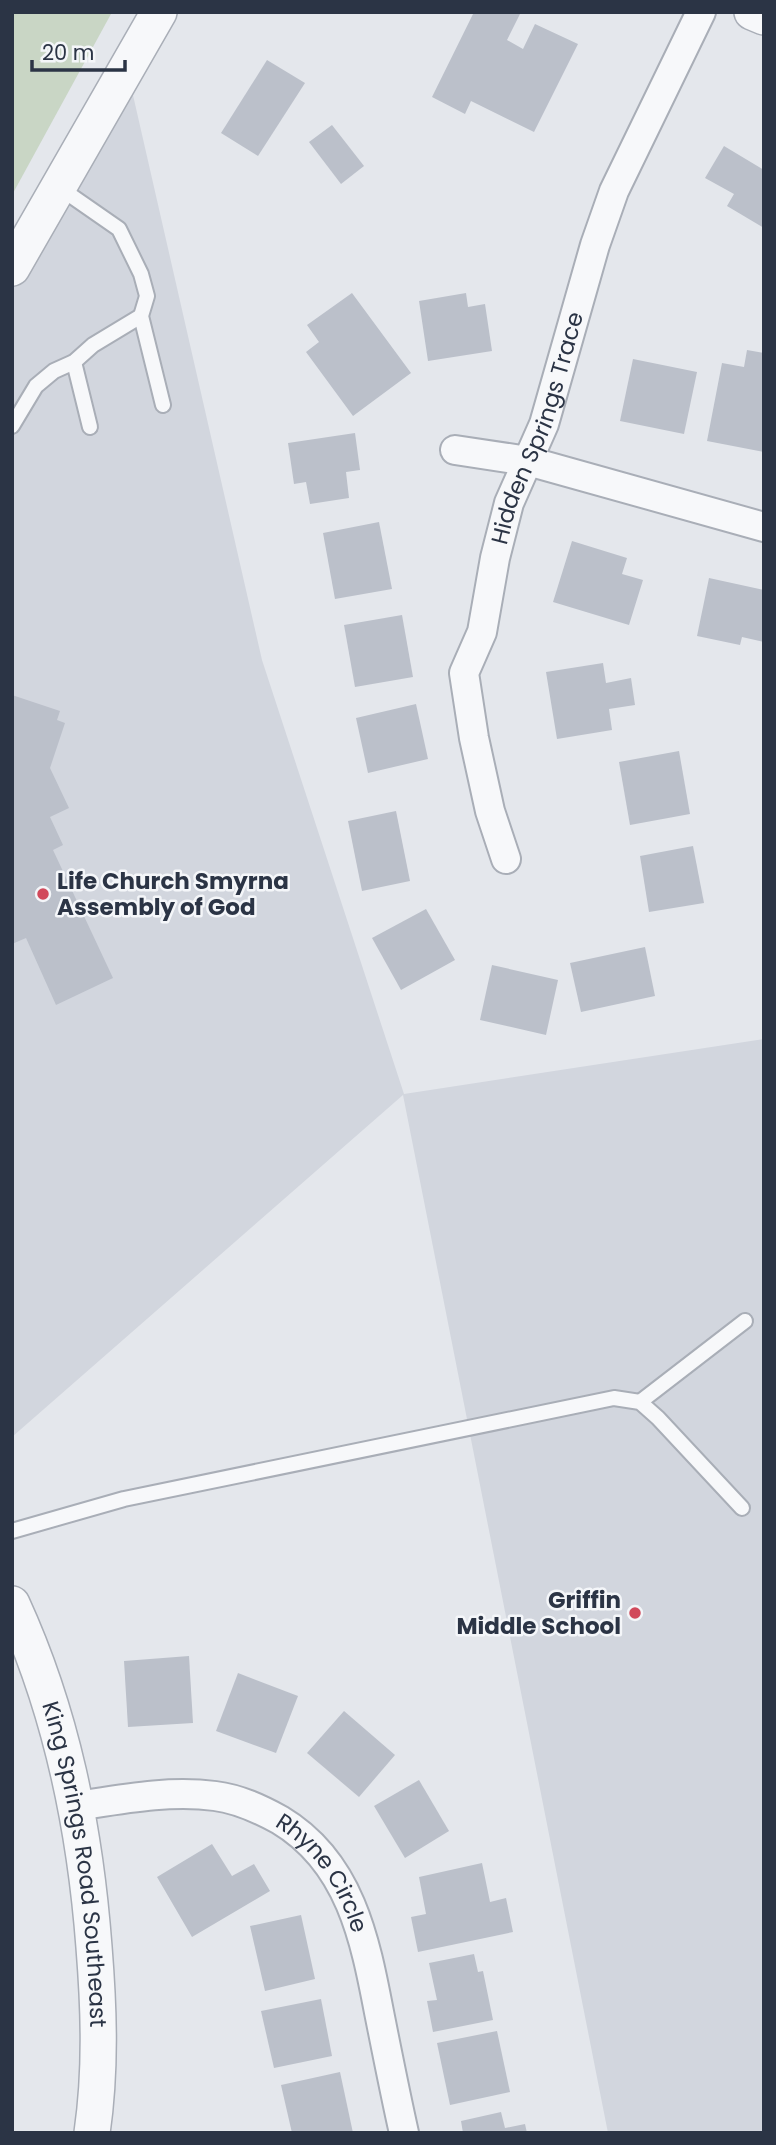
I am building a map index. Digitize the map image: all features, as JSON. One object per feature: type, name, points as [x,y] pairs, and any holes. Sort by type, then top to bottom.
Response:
[{"type":"street","points":[[12,268],[159,12]]},
{"type":"street","name":"Hidden Springs Trace","points":[[506,859],[490,810],[474,738],[464,673],[482,632],[495,558],[509,503],[544,424],[562,371],[595,244],[614,191],[701,12]]},
{"type":"street","points":[[752,12],[764,18]]},
{"type":"street","points":[[454,450],[528,461],[764,527]]},
{"type":"street","name":"King Springs Road Southeast","points":[[12,1604],[47,1687],[77,1807],[91,1901],[97,1980],[99,2045],[92,2133]]},
{"type":"street","name":"Rhyne Circle","points":[[77,1807],[152,1796],[216,1796],[262,1810],[290,1826],[316,1849],[347,1891],[366,1947],[404,2133]]},
{"type":"lane","points":[[60,188],[119,229],[141,275],[147,296],[141,316],[163,405]]},
{"type":"lane","points":[[12,426],[36,386],[54,371],[74,362],[93,345],[141,316]]},
{"type":"lane","points":[[74,362],[90,427]]},
{"type":"lane","points":[[640,1402],[745,1321]]},
{"type":"lane","points":[[12,1531],[124,1499],[614,1398],[640,1402],[742,1508]]},
{"type":"shaded area","points":[[130,82],[262,660],[404,1094],[764,1039],[764,2133],[608,2133],[403,1095],[12,1437],[12,283]]},
{"type":"green space","points":[[12,12],[111,14],[12,195]]},
{"type":"building","points":[[474,12],[521,12],[507,40],[523,49],[535,24],[578,44],[534,132],[471,101],[465,114],[432,97]]},
{"type":"building","points":[[267,60],[305,83],[258,156],[221,133]]},
{"type":"building","points":[[332,125],[364,166],[341,184],[309,142]]},
{"type":"building","points":[[724,146],[764,170],[764,228],[727,206],[734,194],[705,178]]},
{"type":"building","points":[[352,293],[411,373],[353,416],[306,352],[319,342],[307,325]]},
{"type":"building","points":[[466,293],[468,307],[485,304],[492,351],[428,361],[419,301]]},
{"type":"building","points":[[747,350],[764,353],[764,452],[707,441],[722,363],[744,367]]},
{"type":"building","points":[[633,359],[697,372],[684,434],[620,421]]},
{"type":"building","points":[[355,433],[360,470],[346,472],[349,498],[310,504],[306,482],[294,484],[288,443]]},
{"type":"building","points":[[379,522],[392,589],[335,599],[323,533]]},
{"type":"building","points":[[572,541],[627,558],[622,574],[643,580],[629,625],[553,602]]},
{"type":"building","points":[[709,578],[764,590],[764,642],[742,637],[740,645],[697,636]]},
{"type":"building","points":[[402,615],[413,677],[355,687],[344,625]]},
{"type":"building","points":[[603,663],[606,683],[631,678],[635,705],[609,709],[612,730],[557,739],[546,672]]},
{"type":"building","name":"Life Church Smyrna Assembly of God","points":[[12,695],[60,711],[57,720],[65,723],[50,768],[69,808],[50,817],[63,845],[53,850],[113,978],[56,1005],[26,938],[12,944]]},
{"type":"building","points":[[416,704],[428,759],[368,773],[356,718]]},
{"type":"building","points":[[679,751],[690,814],[630,825],[619,762]]},
{"type":"building","points":[[396,811],[410,881],[362,891],[348,821]]},
{"type":"building","points":[[693,846],[704,903],[649,912],[640,856]]},
{"type":"building","points":[[426,909],[455,960],[401,990],[372,938]]},
{"type":"building","points":[[645,947],[655,996],[581,1012],[570,963]]},
{"type":"building","points":[[492,965],[558,980],[546,1035],[480,1020]]},
{"type":"building","points":[[189,1656],[193,1723],[128,1727],[124,1661]]},
{"type":"building","points":[[238,1673],[298,1696],[276,1753],[216,1731]]},
{"type":"building","points":[[344,1711],[395,1755],[359,1797],[307,1753]]},
{"type":"building","points":[[419,1780],[449,1831],[405,1858],[374,1806]]},
{"type":"building","points":[[212,1844],[232,1876],[254,1864],[270,1891],[192,1937],[157,1877]]},
{"type":"building","points":[[482,1863],[490,1902],[506,1898],[513,1932],[418,1952],[411,1917],[426,1914],[419,1877]]},
{"type":"building","points":[[301,1915],[315,1979],[265,1991],[250,1926]]},
{"type":"building","points":[[474,1954],[478,1972],[483,1971],[493,2020],[433,2032],[427,2001],[437,2000],[429,1963]]},
{"type":"building","points":[[321,1999],[332,2056],[274,2068],[261,2011]]},
{"type":"building","points":[[497,2031],[510,2092],[450,2105],[437,2043]]},
{"type":"building","points":[[340,2072],[353,2133],[292,2133],[281,2085]]},
{"type":"building","points":[[501,2112],[505,2128],[525,2124],[527,2133],[463,2133],[461,2121]]},
{"type":"place","name":"Life Church Smyrna Assembly of God","points":[[43,894]]},
{"type":"place","name":"Griffin Middle School","points":[[635,1613]]}]
